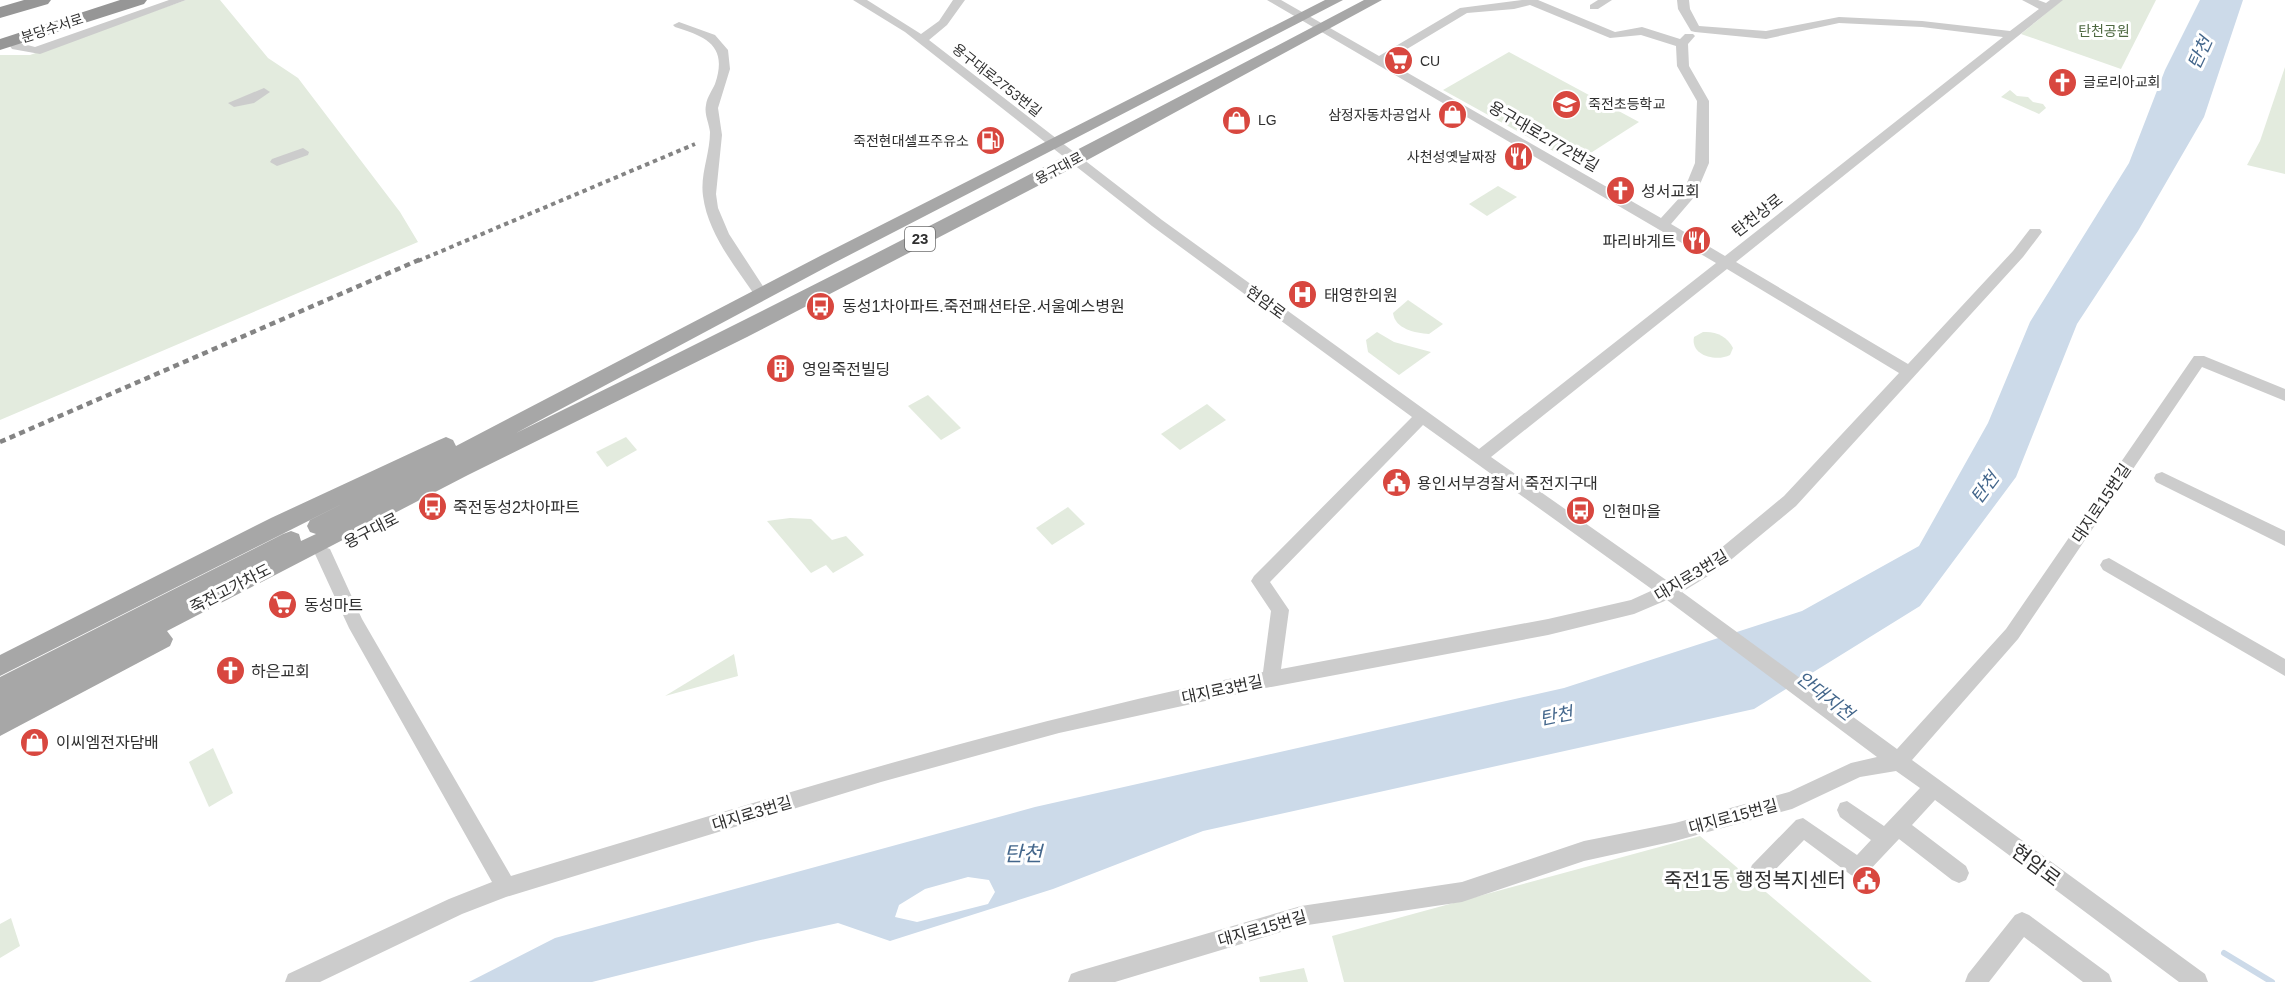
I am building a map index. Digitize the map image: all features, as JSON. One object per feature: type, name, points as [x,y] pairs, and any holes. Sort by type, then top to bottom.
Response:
[{"type":"highway","points":[[0,14],[42,0]]},
{"type":"highway","name":"분당수서로","points":[[5,43],[115,0]]},
{"type":"highway","name":"분당수서로","points":[[5,43],[138,0]]},
{"type":"main road","name":"용구대로","points":[[457,463],[761,294],[1336,0]]},
{"type":"main road","name":"용구대로","points":[[0,725],[593,415],[740,332],[1074,160],[1375,0]]},
{"type":"main road","name":"용구대로","points":[[0,666],[279,524],[582,379],[727,314]]},
{"type":"main road","name":"용구대로","points":[[457,463],[740,332]]},
{"type":"main road","name":"죽전고가차도","points":[[0,689],[457,463]]},
{"type":"main road","name":"죽전고가차도","points":[[0,706],[457,463]]},
{"type":"street","points":[[5,43],[36,51],[180,0]]},
{"type":"street","name":"용구대로2753번길","points":[[859,0],[900,24],[1054,144]]},
{"type":"street","name":"용구대로2753번길","points":[[921,40],[943,23],[958,0]]},
{"type":"street","name":"용구대로2772번길","points":[[1273,0],[1664,225],[1908,371]]},
{"type":"street","points":[[1594,8],[1606,0]]},
{"type":"street","points":[[1683,0],[1684,9],[1695,29]]},
{"type":"street","points":[[2028,0],[2052,4]]},
{"type":"street","points":[[1378,61],[1464,10],[1532,2],[1614,36],[1641,31],[1682,44]]},
{"type":"street","name":"탄천상로","points":[[1479,458],[2052,4]]},
{"type":"street","points":[[1695,29],[1766,35],[1839,20],[1922,24],[2014,35]]},
{"type":"street","points":[[679,25],[709,36],[719,42],[725,50],[724,71],[712,104],[716,135],[708,179],[709,196],[725,239],[761,294]]},
{"type":"street","points":[[1664,225],[1688,196],[1702,163],[1703,100],[1683,66],[1682,44],[1695,29]]},
{"type":"street","points":[[234,104],[250,100],[264,92]]},
{"type":"street","name":"현암로","points":[[1054,144],[1479,458],[1668,591],[2197,982]]},
{"type":"street","points":[[277,162],[303,152]]},
{"type":"street","name":"대지로3번길","points":[[296,982],[456,906],[506,887],[881,773],[1037,731],[1271,679],[1548,627],[1634,607],[1668,591],[1715,563],[1790,501],[2018,254],[2035,232]]},
{"type":"street","name":"대지로15번길","points":[[1079,982],[1301,916],[1462,892],[1584,851],[1676,832],[1792,800],[1858,769],[1898,762],[2013,634],[2199,360],[2285,395]]},
{"type":"street","points":[[1271,679],[1280,610],[1260,581],[1422,416]]},
{"type":"street","points":[[2162,478],[2285,539]]},
{"type":"street","points":[[324,554],[355,623],[506,887]]},
{"type":"street","points":[[2109,565],[2285,668]]},
{"type":"street","points":[[1760,872],[1803,827],[1858,868],[1934,787]]},
{"type":"street","points":[[1847,810],[1891,832],[1959,873]]},
{"type":"street","points":[[1976,982],[2022,922],[2102,982]]},
{"type":"green space","points":[[186,0],[220,0],[268,58],[298,78],[400,212],[418,242],[0,420],[0,55],[30,55]]},
{"type":"green space","name":"탄천공원","points":[[2062,0],[2156,0],[2121,69],[2021,34]]},
{"type":"green space","points":[[1509,52],[1639,122],[1575,163],[1443,90]]},
{"type":"green space","points":[[2285,67],[2285,174],[2247,165],[2260,141]]},
{"type":"green space","points":[[2010,90],[2017,96],[2028,97],[2033,102],[2043,104],[2046,108],[2039,114],[2001,97]]},
{"type":"green space","points":[[1498,186],[1517,197],[1487,216],[1469,204]]},
{"type":"green space","points":[[1408,300],[1443,324],[1429,334],[1412,331],[1402,326],[1393,313]]},
{"type":"green space","points":[[1377,332],[1394,342],[1431,352],[1399,375],[1368,352],[1366,340]]},
{"type":"green space","points":[[1703,332],[1717,333],[1724,337],[1733,348],[1730,355],[1718,358],[1700,353],[1694,344],[1694,337]]},
{"type":"green space","points":[[928,395],[961,428],[941,440],[908,406]]},
{"type":"green space","points":[[1207,404],[1226,420],[1180,450],[1161,434]]},
{"type":"green space","points":[[626,437],[637,450],[607,467],[596,452]]},
{"type":"green space","points":[[1068,507],[1085,524],[1052,545],[1036,528]]},
{"type":"green space","points":[[790,518],[811,519],[832,540],[846,536],[864,555],[833,573],[826,565],[811,573],[767,521]]},
{"type":"green space","points":[[734,654],[738,676],[665,696]]},
{"type":"green space","points":[[213,748],[233,793],[209,807],[189,762]]},
{"type":"green space","points":[[1700,836],[1872,982],[1344,982],[1332,936]]},
{"type":"green space","points":[[11,918],[20,946],[0,958],[0,924]]},
{"type":"green space","points":[[1304,968],[1308,982],[1260,982],[1259,977]]},
{"type":"water","name":"탄천","points":[[2200,0],[2243,0],[2204,117],[2138,231],[2077,324],[2016,477],[1920,606],[1754,709],[1203,831],[1053,889],[890,941],[838,923],[592,982],[469,982],[555,938],[1035,807],[1564,688],[1802,611],[1919,546],[1988,423],[2030,322],[2129,163],[2165,70]],"holes":[[[968,877],[989,880],[995,892],[988,904],[917,922],[895,917],[899,905],[925,889]]]},
{"type":"waterway","name":"안대지천","points":[[1798,675],[1833,703]]},
{"type":"waterway","name":"안대지천","points":[[2224,953],[2272,982]]},
{"type":"railway","points":[[418,261],[695,144]]},
{"type":"railway","points":[[0,442],[421,259]]},
{"type":"place","name":"CU","points":[[1399,61]]},
{"type":"place","name":"글로리아교회","points":[[2062,82]]},
{"type":"place","name":"죽전초등학교","points":[[1567,104]]},
{"type":"place","name":"삼정자동차공업사","points":[[1452,115]]},
{"type":"place","name":"LG","points":[[1237,120]]},
{"type":"place","name":"죽전현대셀프주유소","points":[[990,141]]},
{"type":"place","name":"사천성옛날짜장","points":[[1518,157]]},
{"type":"place","name":"성서교회","points":[[1620,191]]},
{"type":"place","name":"파리바게트","points":[[1697,241]]},
{"type":"place","name":"태영한의원","points":[[1303,295]]},
{"type":"place","name":"동성1차아파트.죽전패션타운.서울예스병원","points":[[821,306]]},
{"type":"place","name":"영일죽전빌딩","points":[[781,369]]},
{"type":"place","name":"용인서부경찰서 죽전지구대","points":[[1396,483]]},
{"type":"place","name":"죽전동성2차아파트","points":[[432,507]]},
{"type":"place","name":"인현마을","points":[[1581,511]]},
{"type":"place","name":"동성마트","points":[[283,605]]},
{"type":"place","name":"하은교회","points":[[230,671]]},
{"type":"place","name":"이씨엠전자담배","points":[[35,742]]},
{"type":"place","name":"죽전1동 행정복지센터","points":[[1867,880]]}]
